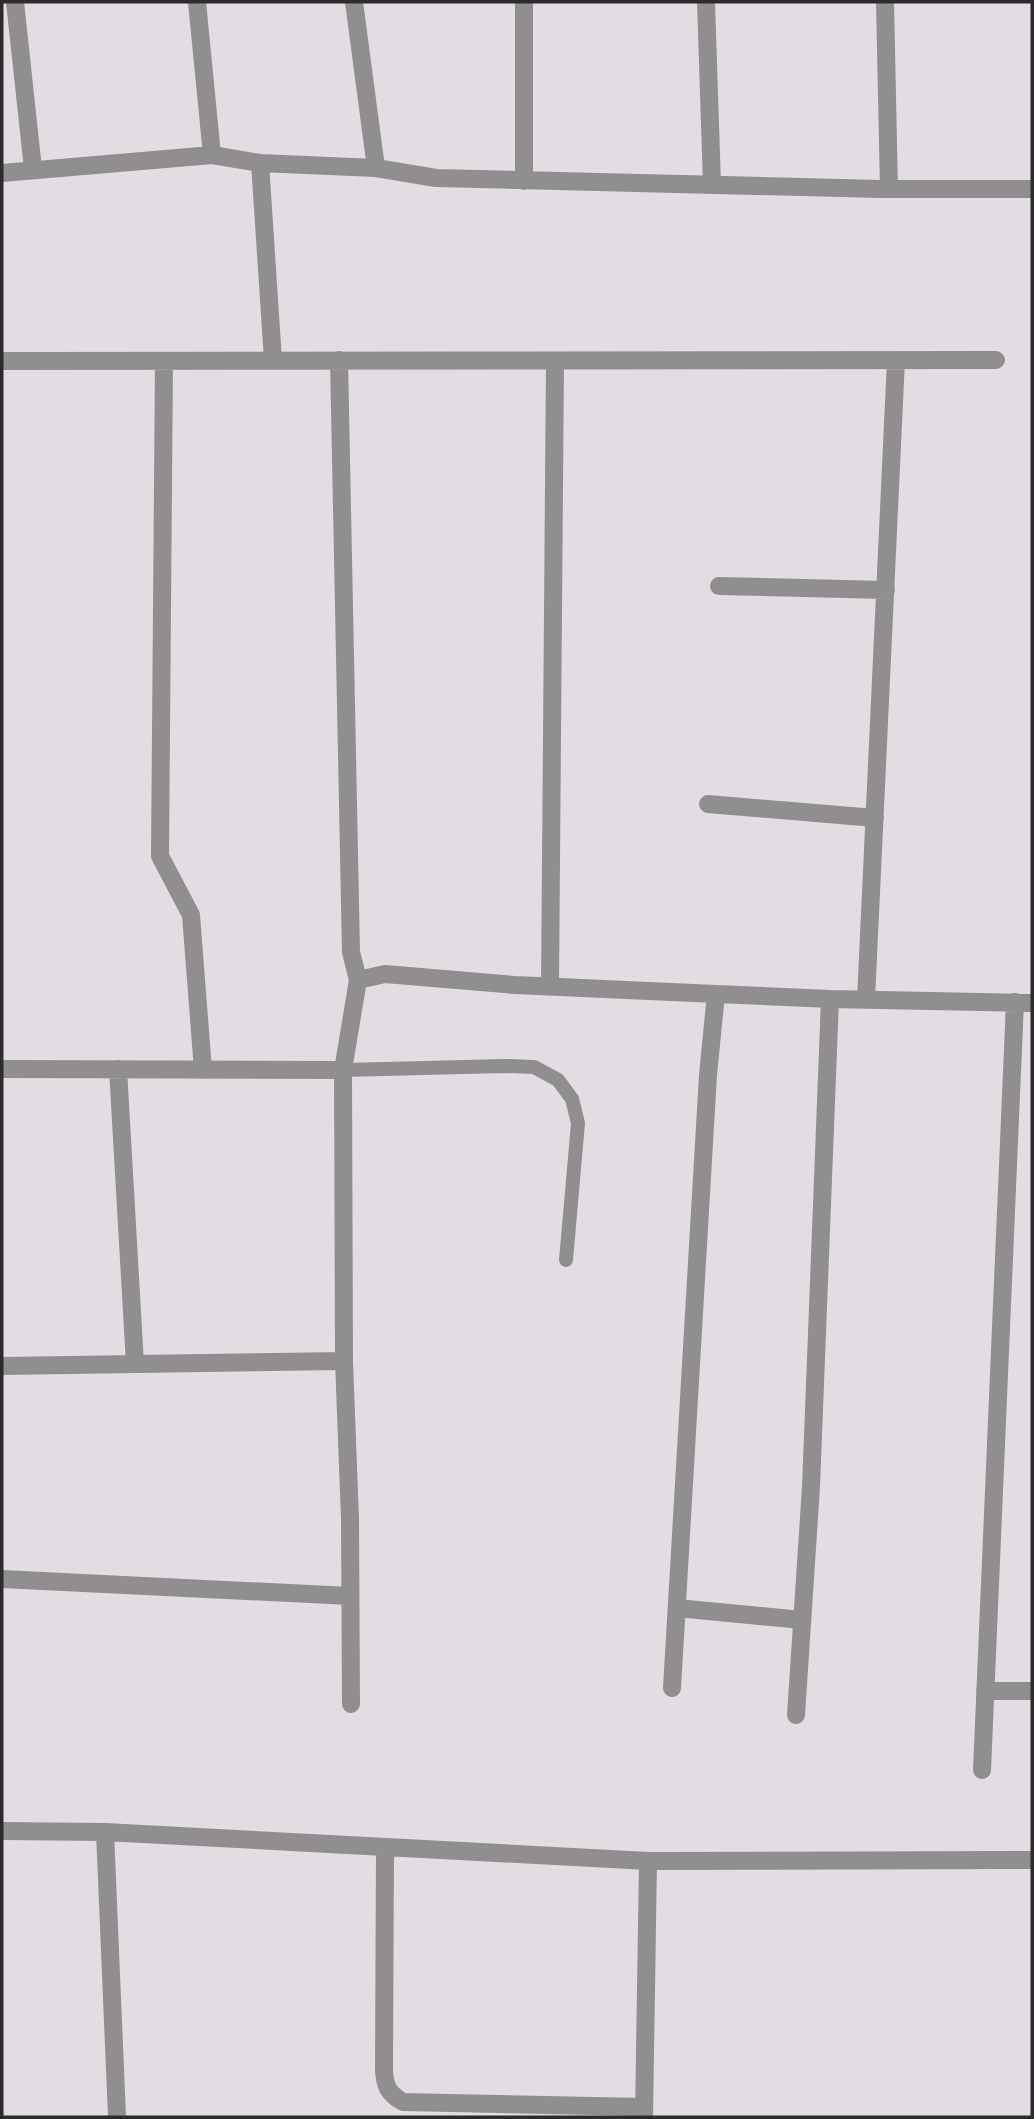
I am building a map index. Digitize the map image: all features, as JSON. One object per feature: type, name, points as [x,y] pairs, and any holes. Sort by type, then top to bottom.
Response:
[{"type":"street","points":[[15,2],[33,169]]},
{"type":"street","points":[[197,2],[212,155]]},
{"type":"street","points":[[354,2],[376,169]]},
{"type":"street","points":[[524,2],[524,181]]},
{"type":"street","points":[[706,2],[712,185]]},
{"type":"street","points":[[885,2],[889,189]]},
{"type":"street","points":[[2,173],[212,155],[260,163],[376,169],[436,178],[1032,190]]},
{"type":"street","points":[[260,163],[273,360]]},
{"type":"street","points":[[339,360],[352,952],[358,980],[343,1070],[344,1360],[350,1519],[351,1704]]},
{"type":"street","points":[[550,986],[555,360]]},
{"type":"street","points":[[866,999],[896,360]]},
{"type":"street","points":[[2,361],[996,360]]},
{"type":"street","points":[[164,361],[160,856],[191,915],[203,1070]]},
{"type":"street","points":[[719,586],[886,590]]},
{"type":"street","points":[[708,804],[876,818]]},
{"type":"street","points":[[358,980],[385,974],[716,994],[1023,1002],[982,1770]]},
{"type":"street","points":[[673,1688],[707,1089],[716,994]]},
{"type":"street","points":[[796,1715],[811,1487],[830,999]]},
{"type":"street","points":[[2,1069],[343,1070]]},
{"type":"street","points":[[118,1069],[135,1364]]},
{"type":"street","points":[[2,1366],[344,1360]]},
{"type":"street","points":[[2,1579],[351,1596]]},
{"type":"street","points":[[677,1608],[803,1620]]},
{"type":"street","points":[[985,1690],[1032,1691]]},
{"type":"street","points":[[2,1831],[105,1832],[648,1861],[1032,1860]]},
{"type":"street","points":[[105,1832],[117,2117]]},
{"type":"street","points":[[386,1848],[385,2085],[390,2095],[403,2102],[447,2111],[644,2112],[648,1861]]},
{"type":"lane","points":[[343,1070],[534,1067],[558,1080],[572,1099],[578,1123],[566,1260]]}]
